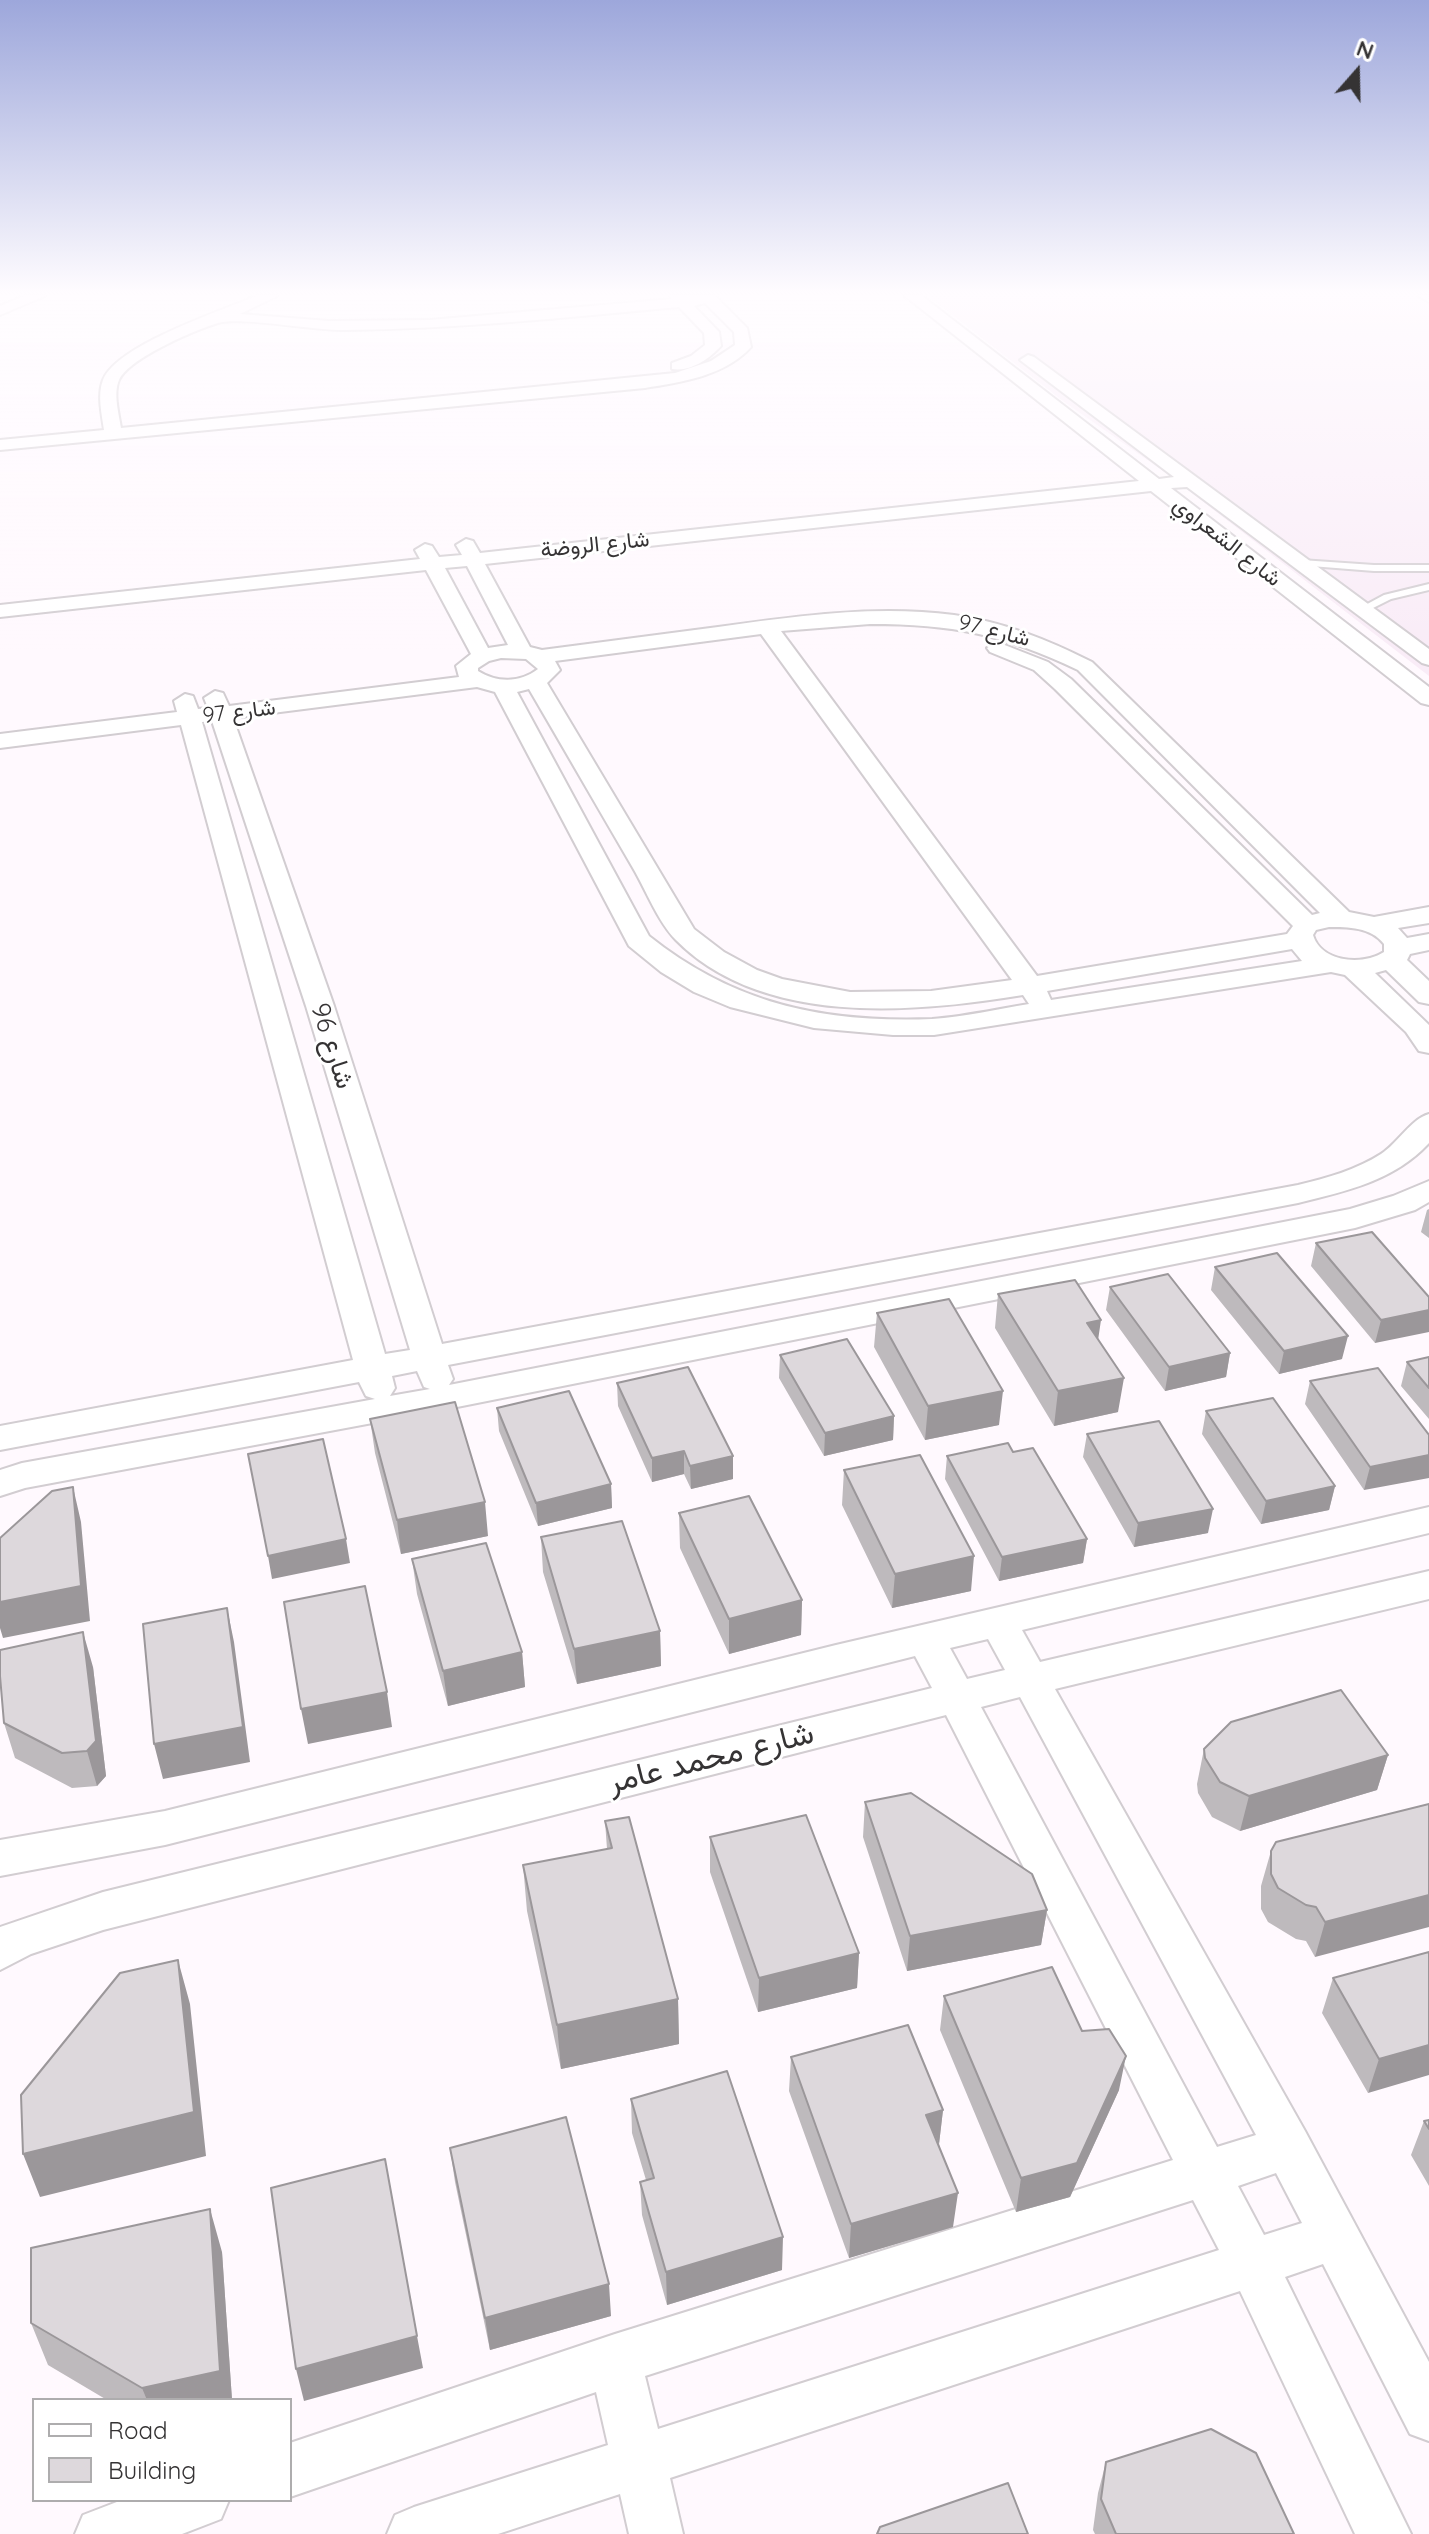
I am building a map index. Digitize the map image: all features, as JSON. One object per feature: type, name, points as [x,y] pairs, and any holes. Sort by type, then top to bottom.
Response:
[{"type":"street","points":[[111,414],[112,428]]},
{"type":"street","points":[[0,445],[112,428],[245,414]]},
{"type":"street","points":[[0,435],[277,414]]},
{"type":"street","name":"شارع الشعراوي","points":[[1063,414],[1429,698]]},
{"type":"street","name":"شارع الشعراوي","points":[[1101,414],[1429,659]]},
{"type":"street","name":"شارع الروضة","points":[[0,596],[469,552],[1182,475]]},
{"type":"street","points":[[469,552],[536,666],[684,934],[720,963],[773,986],[838,999],[908,1000],[1029,985],[1304,933],[1340,918],[1386,931],[1395,954],[1429,996]]},
{"type":"street","points":[[428,556],[482,672],[638,940],[666,966],[705,989],[755,1008],[811,1021],[872,1028],[934,1027],[1342,966],[1375,967],[1395,954],[1429,942]]},
{"type":"street","name":"شارع الروضة","points":[[0,611],[428,556]]},
{"type":"street","name":"شارع 97","points":[[773,635],[842,617],[897,615],[978,625],[1049,645],[1085,666],[1340,918]]},
{"type":"street","name":"شارع 97","points":[[536,666],[773,635],[887,633],[930,635],[997,648],[1041,666],[1074,695],[1304,933],[1310,953],[1342,966],[1416,1026],[1429,1045]]},
{"type":"street","points":[[773,635],[1048,1011]]},
{"type":"street","points":[[482,672],[536,666]]},
{"type":"street","points":[[482,672],[536,666]]},
{"type":"street","name":"شارع 97","points":[[0,741],[187,710],[482,672]]},
{"type":"street","name":"شارع 96","points":[[217,706],[320,1006],[442,1398]]},
{"type":"street","name":"شارع 97","points":[[0,723],[187,710]]},
{"type":"street","name":"شارع 96","points":[[187,710],[384,1409]]},
{"type":"street","points":[[1373,925],[1429,915]]},
{"type":"street","points":[[0,1438],[373,1370],[1337,1185],[1371,1172],[1399,1156],[1420,1137],[1429,1123]]},
{"type":"street","points":[[0,1483],[22,1476],[442,1398],[1355,1218],[1404,1203],[1429,1190]]},
{"type":"street","points":[[0,1858],[165,1828],[926,1639],[1429,1520]]},
{"type":"street","name":"شارع محمد عامر","points":[[0,1951],[16,1940],[103,1911],[957,1697],[1429,1585]]},
{"type":"street","points":[[998,1622],[1033,1679],[1288,2147],[1429,2415]]},
{"type":"street","points":[[926,1639],[1252,2263],[1384,2534]]},
{"type":"street","points":[[292,2469],[615,2360],[1288,2147]]},
{"type":"street","points":[[414,2534],[1336,2236]]},
{"type":"street","points":[[615,2360],[656,2534]]},
{"type":"street","points":[[102,2534],[196,2502]]},
{"type":"lane","points":[[1301,563],[1429,568]]},
{"type":"lane","points":[[1363,609],[1388,597],[1429,587]]},
{"type":"shaded area","points":[[1082,414],[1429,414],[1429,676],[1163,471]]},
{"type":"building","points":[[1372,1232],[1429,1297],[1429,1310],[1381,1320],[1316,1243]]},
{"type":"building","points":[[1277,1253],[1348,1336],[1284,1351],[1215,1267]]},
{"type":"building","points":[[1168,1274],[1230,1353],[1169,1367],[1110,1287]]},
{"type":"building","points":[[1075,1280],[1101,1320],[1087,1323],[1124,1378],[1058,1391],[998,1294]]},
{"type":"building","points":[[949,1299],[1003,1391],[928,1406],[877,1313]]},
{"type":"building","points":[[847,1339],[894,1416],[825,1433],[780,1355]]},
{"type":"building","points":[[1429,1357],[1429,1388],[1407,1362]]},
{"type":"building","points":[[688,1367],[733,1456],[690,1466],[684,1451],[652,1458],[617,1383]]},
{"type":"building","points":[[1378,1368],[1429,1435],[1429,1455],[1370,1467],[1310,1381]]},
{"type":"building","points":[[569,1391],[611,1484],[536,1503],[497,1408]]},
{"type":"building","points":[[1273,1398],[1335,1486],[1266,1501],[1206,1411]]},
{"type":"building","points":[[455,1402],[485,1502],[397,1520],[370,1419]]},
{"type":"building","points":[[1159,1421],[1213,1509],[1138,1523],[1087,1434]]},
{"type":"building","points":[[323,1439],[346,1539],[268,1556],[248,1454]]},
{"type":"building","points":[[1008,1443],[1013,1452],[1033,1448],[1087,1539],[1002,1557],[947,1456]]},
{"type":"building","points":[[920,1455],[974,1556],[895,1574],[844,1470]]},
{"type":"building","points":[[73,1487],[81,1586],[0,1602],[0,1538],[52,1491]]},
{"type":"building","points":[[749,1496],[802,1600],[729,1619],[679,1513]]},
{"type":"building","points":[[622,1521],[660,1631],[574,1649],[541,1537]]},
{"type":"building","points":[[486,1543],[522,1652],[443,1671],[412,1559]]},
{"type":"building","points":[[365,1586],[387,1692],[301,1709],[284,1602]]},
{"type":"building","points":[[227,1608],[243,1727],[154,1744],[143,1624]]},
{"type":"building","points":[[83,1632],[96,1741],[87,1751],[62,1753],[4,1723],[0,1650]]},
{"type":"building","points":[[1341,1690],[1388,1755],[1249,1796],[1220,1782],[1205,1758],[1204,1749],[1231,1722]]},
{"type":"building","points":[[911,1793],[1032,1874],[1047,1910],[910,1936],[865,1802]]},
{"type":"building","points":[[1429,1804],[1429,1895],[1325,1922],[1316,1907],[1306,1905],[1278,1888],[1271,1874],[1271,1851],[1276,1842]]},
{"type":"building","points":[[806,1815],[859,1953],[759,1978],[710,1837]]},
{"type":"building","points":[[629,1817],[678,1999],[557,2025],[523,1865],[612,1848],[605,1821]]},
{"type":"building","points":[[1429,1952],[1429,2045],[1379,2059],[1333,1978]]},
{"type":"building","points":[[178,1960],[194,2112],[23,2154],[21,2095],[120,1973]]},
{"type":"building","points":[[1052,1967],[1082,2031],[1109,2029],[1126,2056],[1077,2163],[1021,2178],[944,1996]]},
{"type":"building","points":[[908,2025],[943,2110],[926,2115],[958,2193],[851,2224],[791,2057]]},
{"type":"building","points":[[727,2071],[783,2237],[666,2272],[640,2182],[654,2178],[631,2099]]},
{"type":"building","points":[[566,2117],[609,2284],[485,2318],[450,2148]]},
{"type":"building","points":[[385,2159],[417,2336],[296,2369],[271,2188]]},
{"type":"building","points":[[210,2209],[220,2371],[142,2388],[31,2323],[31,2248]]},
{"type":"building","points":[[1211,2429],[1256,2453],[1294,2534],[1116,2534],[1101,2499],[1106,2462]]},
{"type":"building","points":[[1008,2483],[1028,2534],[877,2534],[880,2527]]}]
